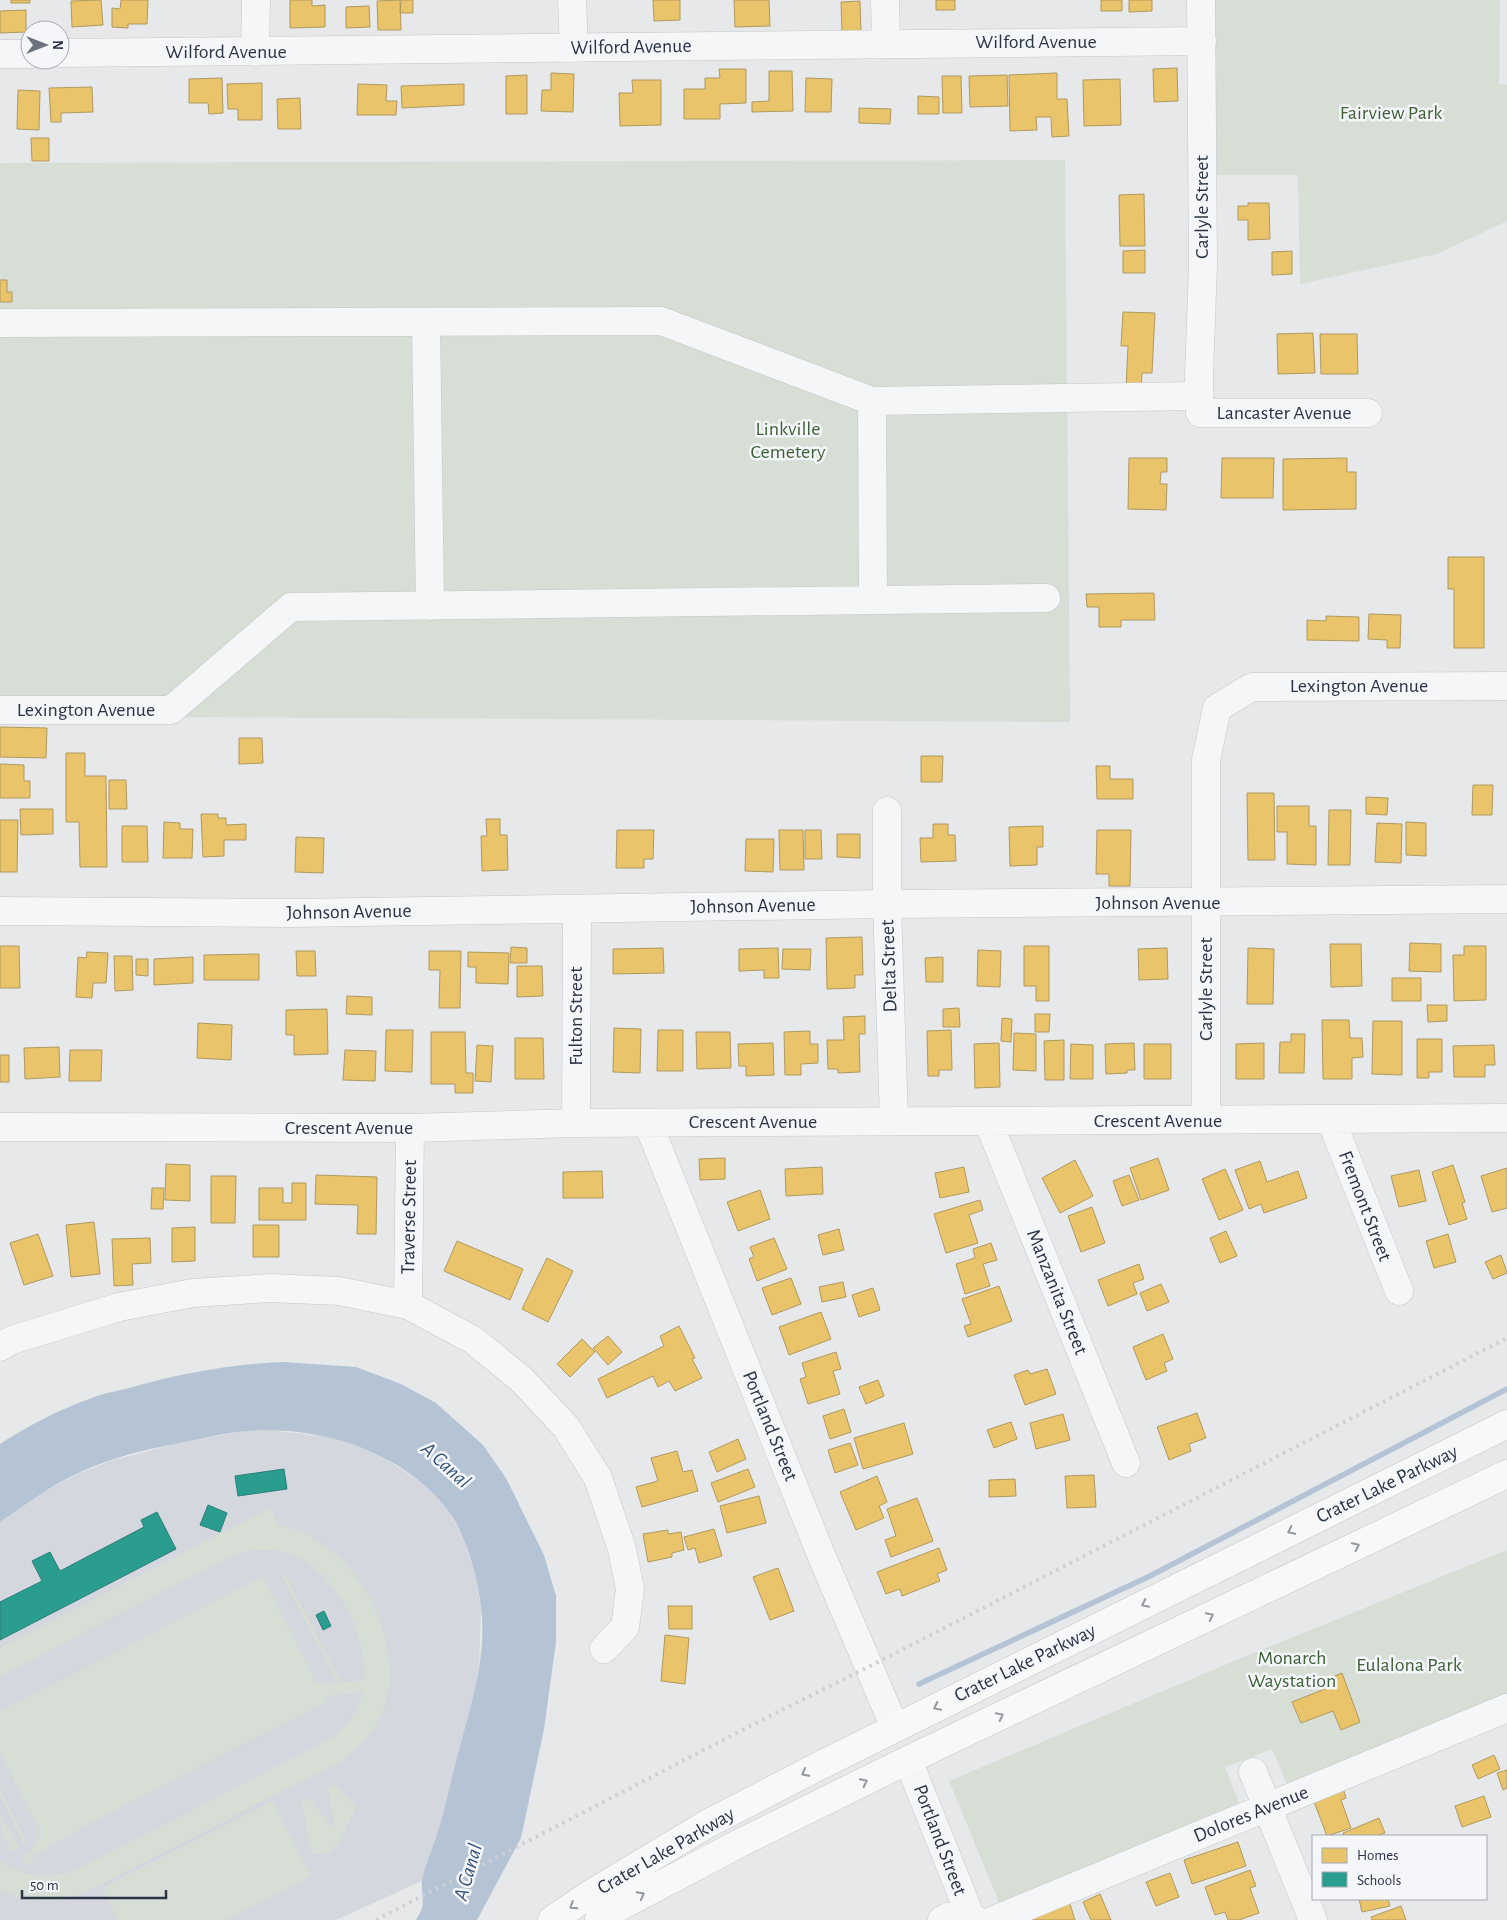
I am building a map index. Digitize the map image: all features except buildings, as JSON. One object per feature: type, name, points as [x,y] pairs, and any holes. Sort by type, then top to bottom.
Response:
[{"type":"main road","name":"Crater Lake Parkway","points":[[552,1920],[589,1895],[707,1824],[895,1728],[1507,1424]]},
{"type":"main road","name":"Crater Lake Parkway","points":[[599,1920],[617,1908],[740,1843],[908,1760],[1507,1474]]},
{"type":"main road","points":[[740,1843],[824,1782],[884,1752],[892,1746],[896,1739],[895,1728]]},
{"type":"street","points":[[255,52],[256,0]]},
{"type":"street","points":[[572,0],[574,48]]},
{"type":"street","points":[[885,0],[886,44]]},
{"type":"street","name":"Carlyle Street","points":[[1200,405],[1202,265],[1201,0]]},
{"type":"street","name":"Wilford Avenue","points":[[70,54],[1202,41]]},
{"type":"street","points":[[0,54],[20,54]]},
{"type":"street","points":[[426,322],[430,606],[1046,598]]},
{"type":"street","points":[[0,323],[660,322],[872,401],[873,600]]},
{"type":"street","name":"Lancaster Avenue","points":[[872,401],[1200,405],[1368,412]]},
{"type":"street","name":"Lexington Avenue","points":[[0,710],[171,710],[291,607],[430,606]]},
{"type":"street","name":"Lexington Avenue","points":[[1217,708],[1252,687],[1507,686]]},
{"type":"street","name":"Carlyle Street","points":[[1206,1120],[1206,760],[1217,708]]},
{"type":"street","name":"Delta Street","points":[[888,811],[888,904],[894,1121]]},
{"type":"street","name":"Johnson Avenue","points":[[0,911],[293,914],[888,904],[1206,903],[1507,899]]},
{"type":"street","name":"Fulton Street","points":[[576,909],[576,1122]]},
{"type":"street","name":"Crescent Avenue","points":[[0,1127],[410,1128],[576,1122],[1507,1118]]},
{"type":"street","name":"Fremont Street","points":[[1331,1120],[1399,1291]]},
{"type":"street","name":"Manzanita Street","points":[[988,1121],[1126,1463]]},
{"type":"street","name":"Portland Street","points":[[648,1122],[822,1557],[895,1728]]},
{"type":"street","name":"Traverse Street","points":[[408,1305],[410,1128]]},
{"type":"street","points":[[0,1347],[12,1340],[120,1307],[193,1293],[270,1288],[339,1291],[408,1305],[473,1340],[522,1379],[566,1427],[598,1478],[622,1548],[630,1589],[625,1627],[604,1649]]},
{"type":"street","name":"Dolores Avenue","points":[[994,1920],[1507,1708]]},
{"type":"street","name":"Portland Street","points":[[908,1760],[972,1920]]},
{"type":"street","points":[[1254,1772],[1313,1920]]},
{"type":"street","points":[[942,1920],[948,1918],[976,1920]]},
{"type":"shaded area","points":[[269,1430],[330,1437],[377,1453],[423,1484],[445,1505],[464,1539],[475,1574],[481,1608],[479,1669],[471,1711],[440,1826],[422,1881],[336,1920],[0,1920],[0,1522],[42,1493],[77,1474],[110,1461],[190,1440],[246,1431]]},
{"type":"green space","name":"Fairview Park","points":[[1214,0],[1500,0],[1499,84],[1507,85],[1507,221],[1437,254],[1300,284],[1298,175],[1215,175]]},
{"type":"green space","name":"Linkville Cemetery","points":[[1065,160],[1070,722],[0,716],[0,163]]},
{"type":"green space","points":[[270,1508],[279,1526],[305,1534],[329,1549],[350,1569],[367,1594],[380,1621],[388,1649],[389,1678],[385,1705],[378,1722],[368,1737],[341,1761],[84,1893],[64,1899],[31,1900],[0,1890],[0,1861],[17,1870],[35,1875],[54,1875],[73,1871],[330,1739],[351,1718],[359,1706],[363,1692],[333,1695],[325,1699],[326,1702],[128,1803],[31,1857],[34,1860],[28,1865],[21,1859],[28,1853],[29,1855],[41,1832],[0,1752],[0,1711],[263,1577],[316,1682],[332,1684],[364,1680],[364,1661],[360,1642],[344,1603],[332,1586],[318,1571],[302,1559],[284,1552],[266,1550],[235,1554],[0,1676],[0,1648]]},
{"type":"green space","name":"Eulalona Park","points":[[1507,1550],[1507,1701],[1289,1788],[1272,1749],[1225,1767],[1241,1808],[1001,1907],[949,1781],[1244,1657]]},
{"type":"green space","points":[[286,1575],[340,1681],[337,1682],[282,1577]]},
{"type":"green space","points":[[334,1784],[356,1807],[342,1838],[330,1853],[311,1854],[302,1801],[308,1798],[335,1829],[328,1787]]},
{"type":"green space","points":[[0,1788],[27,1842],[24,1843],[0,1795]]},
{"type":"green space","points":[[273,1801],[311,1876],[226,1920],[118,1920],[102,1888]]},
{"type":"green space","points":[[0,1816],[6,1827],[8,1826],[19,1848],[11,1851],[0,1830],[3,1829],[0,1823]]},
{"type":"water","name":"A Canal","points":[[284,1362],[356,1367],[401,1384],[436,1403],[483,1445],[506,1478],[544,1555],[556,1596],[556,1642],[544,1729],[521,1838],[477,1920],[416,1920],[423,1905],[422,1880],[441,1821],[475,1689],[482,1648],[481,1607],[469,1553],[451,1514],[424,1485],[379,1455],[328,1437],[274,1430],[247,1431],[211,1436],[150,1449],[101,1463],[58,1484],[0,1522],[0,1444],[32,1425],[94,1397],[151,1382],[227,1367]]},
{"type":"waterway","points":[[919,1684],[1150,1576],[1507,1389]]},
{"type":"railway","points":[[376,1920],[1507,1338]]},
{"type":"park label","name":"Monarch Waystation","points":[[1292,1670]]}]
